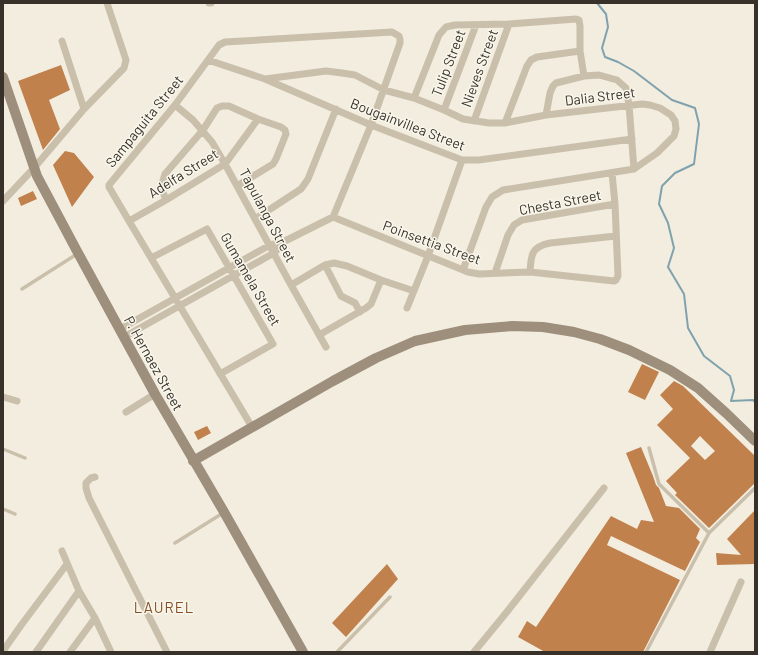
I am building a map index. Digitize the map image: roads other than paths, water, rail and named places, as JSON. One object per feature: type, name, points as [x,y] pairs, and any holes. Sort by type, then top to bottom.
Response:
[{"type":"main road","name":"P. Hernaez Street","points":[[3,77],[37,176],[155,394],[303,652]]},
{"type":"main road","points":[[193,461],[333,381],[376,358],[415,341],[465,330],[512,326],[543,327],[574,332],[600,339],[629,350],[686,380],[706,394],[755,441]]},
{"type":"street","points":[[3,201],[34,168],[84,109],[124,68],[126,60],[108,3]]},
{"type":"street","points":[[414,98],[439,35],[446,28],[455,25],[579,20],[580,51],[584,76]]},
{"type":"street","name":"Nieves Street","points":[[474,121],[509,24]]},
{"type":"street","name":"Tulip Street","points":[[444,110],[476,25]]},
{"type":"street","name":"Sampaguita Street","points":[[252,427],[150,258],[109,188],[109,185],[175,104],[219,45],[225,42],[392,32],[399,36],[400,43],[384,90]]},
{"type":"street","points":[[62,41],[84,109]]},
{"type":"street","points":[[505,123],[526,66],[531,60],[537,57],[580,51]]},
{"type":"street","name":"Bougainvillea Street","points":[[208,60],[265,79],[371,125],[462,160],[479,160],[632,139]]},
{"type":"street","name":"Dalia Street","points":[[265,79],[326,71],[342,72],[355,75],[384,90],[414,98],[463,119],[489,123],[505,123],[546,115],[642,104],[660,108],[671,115],[675,121],[676,129],[674,136],[657,153],[634,169],[503,190],[492,197],[486,207],[463,270]]},
{"type":"street","points":[[546,115],[552,86],[556,83],[584,76],[599,75],[616,80],[626,88],[629,105],[634,169]]},
{"type":"street","points":[[122,333],[175,298],[270,245],[283,242],[333,217],[384,90]]},
{"type":"street","name":"Tapulanga Street","points":[[175,104],[193,120],[212,142],[319,336],[326,346]]},
{"type":"street","points":[[166,200],[161,187],[165,174],[202,130],[217,108],[222,106],[229,106],[281,127],[285,130],[286,134],[276,159],[272,164],[237,186]]},
{"type":"street","points":[[255,219],[301,189],[305,184],[336,109]]},
{"type":"street","name":"Adelfa Street","points":[[129,221],[225,164],[258,119]]},
{"type":"street","points":[[407,308],[428,256],[462,160]]},
{"type":"street","points":[[530,272],[531,260],[535,250],[541,245],[616,236],[612,173]]},
{"type":"street","name":"Chesta Street","points":[[495,273],[508,236],[514,225],[522,220],[615,204]]},
{"type":"street","name":"Poinsettia Street","points":[[333,217],[468,272],[479,274],[530,272],[614,281],[618,276],[616,236]]},
{"type":"street","name":"Gumamela Street","points":[[150,258],[207,228],[273,344],[220,374]]},
{"type":"street","points":[[122,333],[179,306],[274,253],[283,242]]},
{"type":"street","points":[[291,285],[325,265],[334,263],[347,266],[381,280],[414,291]]},
{"type":"street","points":[[325,265],[341,296],[354,303],[360,312]]},
{"type":"street","points":[[319,336],[371,304],[381,280]]},
{"type":"street","points":[[126,412],[155,394]]},
{"type":"street","points":[[3,397],[17,401]]},
{"type":"street","points":[[95,477],[91,478],[86,483],[89,498],[167,652]]},
{"type":"street","points":[[474,652],[511,608],[604,488]]},
{"type":"street","points":[[62,551],[79,591],[95,618],[111,652]]},
{"type":"street","points":[[3,651],[67,564]]},
{"type":"street","points":[[710,652],[742,582]]},
{"type":"street","points":[[36,652],[79,591]]},
{"type":"street","points":[[70,652],[95,618]]},
{"type":"street","points":[[103,652],[108,645]]},
{"type":"lane","points":[[22,288],[78,253]]},
{"type":"lane","points":[[649,448],[659,484],[709,533]]},
{"type":"lane","points":[[3,449],[25,458]]},
{"type":"lane","points":[[646,652],[709,533],[755,488]]},
{"type":"lane","points":[[3,509],[15,514]]},
{"type":"lane","points":[[176,543],[224,512]]},
{"type":"lane","points":[[337,652],[390,598]]},
{"type":"waterway","points":[[597,3],[606,14],[608,27],[602,48],[605,57],[634,71],[672,100],[695,108],[699,124],[694,164],[675,173],[662,186],[659,204],[668,223],[674,248],[668,267],[684,294],[688,328],[704,356],[730,376],[734,390],[731,401],[753,400],[755,402]]},
{"type":"district","name":"LAUREL","points":[[164,607]]}]
